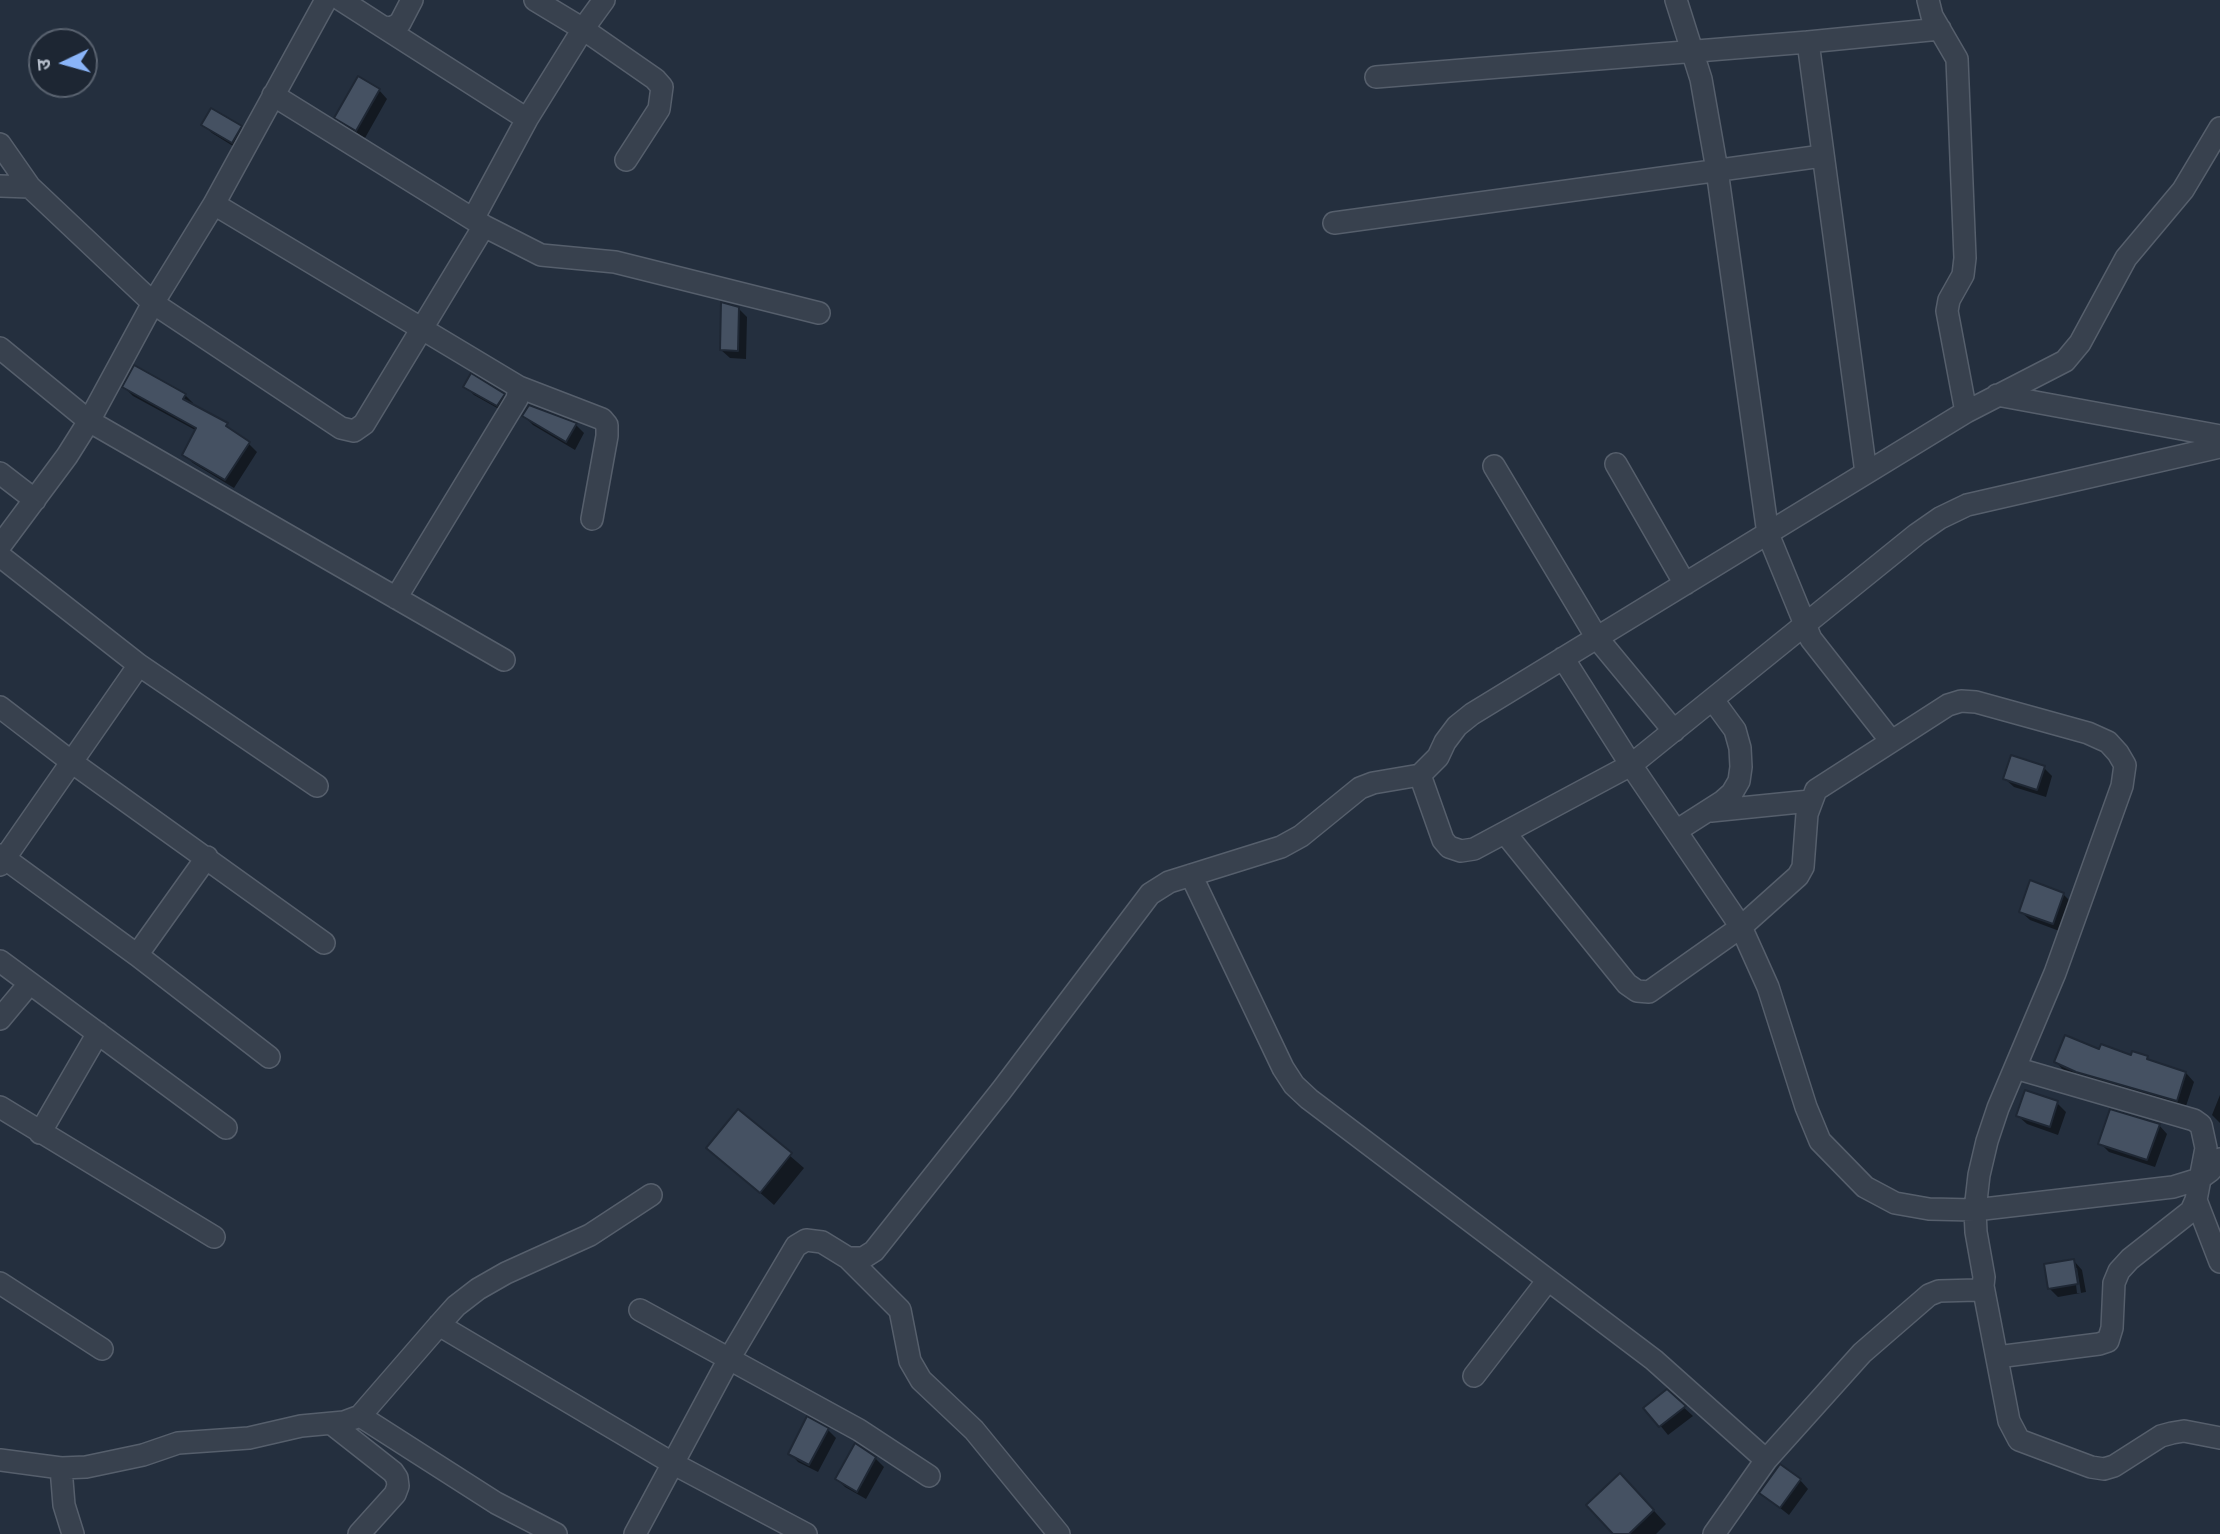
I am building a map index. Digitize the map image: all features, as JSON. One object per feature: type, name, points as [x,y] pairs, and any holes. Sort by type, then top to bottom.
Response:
[{"type":"street","points":[[0,546],[89,421],[153,303],[214,204],[325,0]]},
{"type":"street","points":[[341,0],[527,119]]},
{"type":"street","points":[[383,27],[392,28],[400,23],[412,0]]},
{"type":"street","points":[[535,0],[583,29],[655,79],[662,87],[660,109],[626,160]]},
{"type":"street","points":[[0,144],[30,187],[153,303],[341,428],[354,431],[364,424],[422,328],[478,222],[527,119],[604,0]]},
{"type":"street","points":[[1676,0],[1701,79],[1717,170],[1768,534],[1805,626],[1821,653],[1891,741]]},
{"type":"street","points":[[1928,0],[1932,16],[1953,49],[1958,75],[1965,258],[1963,275],[1949,300],[1947,311],[1966,412]]},
{"type":"street","points":[[1376,76],[1694,52],[1940,29]]},
{"type":"street","points":[[1808,42],[1866,473]]},
{"type":"street","points":[[273,95],[478,222],[541,255],[615,262],[819,313]]},
{"type":"street","points":[[848,1258],[863,1258],[874,1251],[1001,1091],[1150,894],[1169,882],[1281,846],[1301,836],[1360,788],[1415,776],[1438,757],[1445,742],[1465,720],[1966,412],[2056,367],[2074,352],[2126,258],[2183,190],[2220,128]]},
{"type":"street","points":[[1334,223],[1822,156]]},
{"type":"street","points":[[0,186],[30,187]]},
{"type":"street","points":[[214,204],[519,387],[602,419],[607,425],[607,436],[592,519]]},
{"type":"street","points":[[0,348],[89,421],[504,660]]},
{"type":"street","points":[[396,598],[517,399],[519,387]]},
{"type":"street","points":[[1997,395],[2220,436]]},
{"type":"street","points":[[1415,776],[1436,827],[1449,847],[1461,851],[1474,849],[1631,765],[1917,534],[1967,505],[2220,447]]},
{"type":"street","points":[[1616,464],[1685,584]]},
{"type":"street","points":[[1494,466],[1597,638],[1674,731]]},
{"type":"street","points":[[0,473],[35,500]]},
{"type":"street","points":[[0,556],[139,665],[317,786]]},
{"type":"street","points":[[1563,658],[1631,765],[1741,927],[1768,987],[1805,1107],[1820,1141],[1865,1187],[1895,1203],[1929,1209],[1975,1210],[2174,1187],[2197,1190]]},
{"type":"street","points":[[139,665],[73,763],[2,860],[137,955],[269,1057]]},
{"type":"street","points":[[1676,831],[1732,793],[1739,781],[1740,748],[1735,730],[1713,700]]},
{"type":"street","points":[[1505,833],[1627,984],[1637,991],[1649,992],[1741,927],[1798,876],[1803,867],[1807,814],[1816,790],[1948,705],[1961,701],[1976,702],[2088,733],[2108,743],[2125,765],[2122,786],[2059,960],[1987,1141],[1979,1175],[1975,1210],[1983,1286],[2013,1432],[2018,1440],[2091,1467],[2104,1469],[2115,1466],[2161,1436],[2172,1433],[2193,1432],[2220,1438]]},
{"type":"street","points":[[0,707],[73,763],[324,943]]},
{"type":"street","points":[[1705,812],[1810,801]]},
{"type":"street","points":[[137,955],[207,858]]},
{"type":"street","points":[[1191,875],[1283,1068],[1294,1085],[1654,1360],[1766,1460]]},
{"type":"street","points":[[0,961],[226,1128]]},
{"type":"street","points":[[0,1020],[30,983]]},
{"type":"street","points":[[40,1133],[98,1033]]},
{"type":"street","points":[[1997,1357],[2108,1341],[2112,1328],[2114,1283],[2119,1271],[2130,1259],[2191,1211],[2206,1148],[2201,1125],[2194,1120],[2015,1068]]},
{"type":"street","points":[[0,1107],[214,1237]]},
{"type":"street","points":[[2197,1190],[2220,1159]]},
{"type":"street","points":[[2197,1190],[2220,1262]]},
{"type":"street","points":[[0,1460],[61,1468],[112,1462],[178,1443],[249,1438],[300,1426],[344,1422],[360,1416],[456,1306],[478,1289],[506,1273],[590,1235],[651,1195]]},
{"type":"street","points":[[635,1534],[729,1359],[796,1246],[806,1240],[822,1242],[848,1258],[900,1310],[910,1361],[915,1371],[974,1430],[1059,1534]]},
{"type":"street","points":[[1474,1376],[1548,1280]]},
{"type":"street","points":[[0,1283],[102,1349]]},
{"type":"street","points":[[1714,1534],[1766,1460],[1862,1353],[1929,1295],[1939,1291],[1977,1290],[1983,1286]]},
{"type":"street","points":[[640,1310],[859,1430],[929,1476]]},
{"type":"street","points":[[439,1325],[672,1464],[806,1534]]},
{"type":"street","points":[[360,1416],[496,1503],[556,1534]]},
{"type":"street","points":[[332,1424],[397,1478],[395,1494],[359,1534]]},
{"type":"street","points":[[61,1468],[64,1505],[73,1534]]},
{"type":"building","points":[[358,76],[380,89],[356,131],[334,118]]},
{"type":"building","points":[[211,108],[242,126],[232,143],[201,125]]},
{"type":"building","points":[[721,302],[739,307],[738,351],[720,350]]},
{"type":"building","points":[[134,365],[186,394],[183,399],[228,423],[226,426],[250,442],[225,480],[182,455],[196,428],[122,387]]},
{"type":"building","points":[[471,373],[505,394],[497,406],[463,387]]},
{"type":"building","points":[[529,405],[577,423],[566,442],[522,416]]},
{"type":"building","points":[[2011,755],[2045,766],[2037,790],[2003,779]]},
{"type":"building","points":[[2030,880],[2064,893],[2053,924],[2019,912]]},
{"type":"building","points":[[2065,1035],[2099,1049],[2101,1044],[2131,1055],[2132,1051],[2186,1072],[2177,1101],[2076,1072],[2054,1062]]},
{"type":"building","points":[[2025,1090],[2058,1101],[2050,1127],[2016,1116]]},
{"type":"building","points":[[738,1109],[792,1153],[760,1193],[706,1148]]},
{"type":"building","points":[[2110,1109],[2160,1124],[2147,1160],[2098,1144]]},
{"type":"building","points":[[2074,1259],[2078,1284],[2048,1289],[2044,1264]]},
{"type":"building","points":[[1667,1389],[1686,1406],[1659,1427],[1643,1408]]},
{"type":"building","points":[[807,1416],[829,1428],[809,1465],[788,1454]]},
{"type":"building","points":[[855,1443],[876,1457],[857,1492],[835,1479]]},
{"type":"building","points":[[1780,1464],[1801,1479],[1780,1508],[1759,1493]]},
{"type":"building","points":[[1620,1473],[1654,1510],[1629,1534],[1613,1534],[1586,1505]]}]
